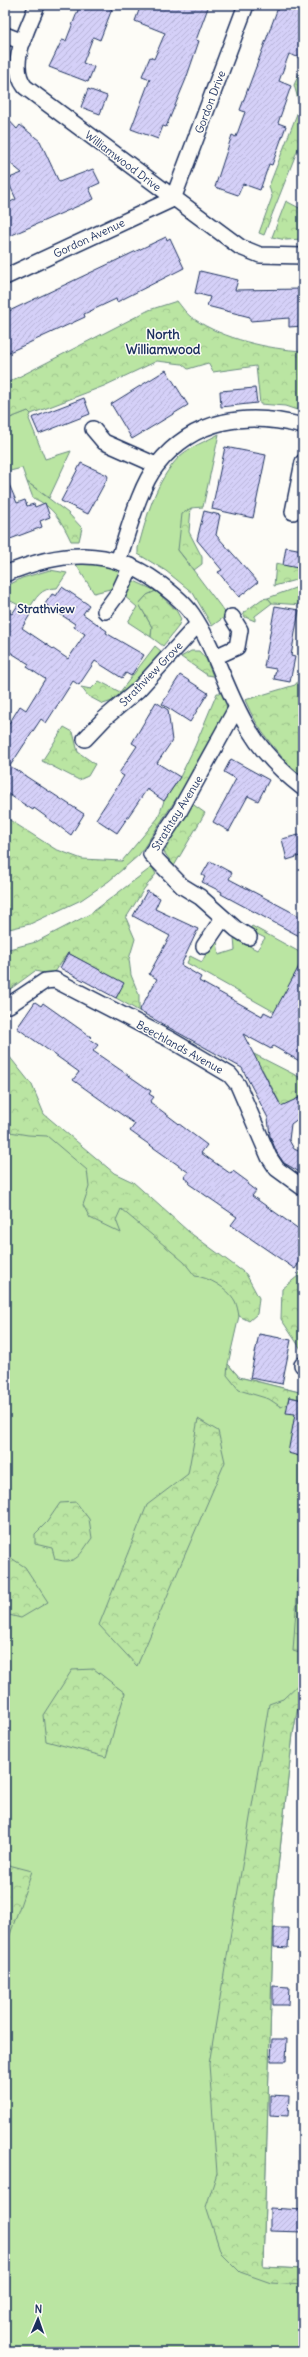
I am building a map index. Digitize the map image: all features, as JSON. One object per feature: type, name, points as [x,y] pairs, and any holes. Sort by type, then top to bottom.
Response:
[{"type":"street","name":"Williamwood Drive","points":[[37,5],[23,42],[17,73],[25,87],[173,199],[240,247],[260,255],[303,256]]},
{"type":"street","name":"Gordon Drive","points":[[173,199],[246,5]]},
{"type":"street","points":[[5,35],[23,42]]},
{"type":"street","name":"Gordon Avenue","points":[[5,277],[173,199]]},
{"type":"street","points":[[105,612],[119,592],[124,564],[146,484],[156,466],[174,447],[192,434],[204,428],[236,419],[261,418],[303,426]]},
{"type":"street","points":[[93,429],[104,442],[156,466]]},
{"type":"street","points":[[293,512],[303,462]]},
{"type":"street","points":[[5,574],[32,563],[61,556],[88,556],[124,564],[175,595],[192,613],[215,657],[237,707],[249,729],[270,756],[303,788]]},
{"type":"street","points":[[215,657],[238,647],[240,630],[232,617]]},
{"type":"street","name":"Strathview Grove","points":[[85,739],[105,718],[138,690],[198,624]]},
{"type":"street","name":"Strathtay Avenue","points":[[237,707],[178,812],[151,854],[182,886],[200,897],[223,918],[249,937]]},
{"type":"street","points":[[204,946],[223,918]]},
{"type":"street","name":"Beechlands Avenue","points":[[9,1005],[45,981],[55,980],[171,1040],[230,1075],[238,1085],[269,1157],[277,1169],[303,1188]]},
{"type":"green space","points":[[303,65],[303,136],[264,235],[259,233],[272,197],[269,186],[300,106],[294,85]]},
{"type":"green space","points":[[286,201],[303,210],[303,239],[286,240],[272,237]]},
{"type":"green space","points":[[177,301],[191,317],[219,332],[247,342],[275,348],[303,351],[303,412],[285,406],[260,404],[256,366],[213,372],[208,363],[188,369],[182,364],[157,361],[104,386],[31,414],[28,411],[5,420],[5,384],[149,310]]},
{"type":"green space","points":[[28,411],[31,414],[29,419],[45,459],[71,451],[49,498],[27,482],[22,468],[6,472],[5,470],[5,420]]},
{"type":"green space","points":[[219,434],[203,507],[191,508],[178,550],[227,615],[212,626],[193,593],[166,571],[138,554],[138,548],[153,500],[164,477],[171,467],[183,453]]},
{"type":"green space","points":[[27,482],[68,513],[82,528],[79,541],[71,541],[56,515],[46,505],[33,498]]},
{"type":"green space","points":[[191,508],[189,532],[202,557],[202,564],[194,570],[178,550],[182,514]]},
{"type":"green space","points":[[75,563],[103,565],[117,569],[122,577],[114,588],[94,593]]},
{"type":"green space","points":[[276,563],[303,569],[303,578],[274,586]]},
{"type":"green space","points":[[50,570],[67,573],[57,588],[51,588],[40,594],[28,610],[5,598],[5,587],[22,578]]},
{"type":"green space","points":[[130,579],[156,591],[147,595],[139,604],[152,627],[151,637],[128,622],[137,607],[123,595]]},
{"type":"green space","points":[[303,585],[303,605],[272,603],[268,598]]},
{"type":"green space","points":[[156,591],[176,610],[181,619],[178,627],[163,646],[151,637],[152,627],[139,604],[147,595]]},
{"type":"green space","points":[[268,598],[272,603],[255,616],[255,621],[245,617],[243,613],[262,599]]},
{"type":"green space","points":[[155,646],[162,652],[119,699],[120,692]]},
{"type":"green space","points":[[191,651],[199,651],[206,659],[213,676],[207,675],[181,657]]},
{"type":"green space","points":[[303,675],[303,778],[285,760],[262,732],[245,700],[295,685]]},
{"type":"green space","points":[[99,681],[120,692],[119,699],[103,704],[88,696],[81,687],[91,689]]},
{"type":"green space","points":[[217,693],[222,693],[227,698],[226,716],[190,778],[139,855],[109,881],[81,900],[30,924],[5,930],[5,817],[55,849],[82,859],[122,861],[158,818],[164,801],[180,777],[195,746]]},
{"type":"green space","points":[[64,727],[73,732],[78,752],[95,764],[88,776],[79,780],[42,761]]},
{"type":"green space","points":[[191,803],[205,813],[174,866],[164,852]]},
{"type":"green space","points":[[152,867],[156,874],[144,889],[126,918],[135,939],[129,959],[131,975],[139,995],[139,1011],[116,998],[123,983],[68,953],[53,975],[35,971],[5,993],[5,950],[36,942],[90,914]]},
{"type":"green space","points":[[252,926],[303,954],[303,959],[280,1015],[187,963],[190,956],[202,962],[211,944],[217,942],[219,955],[235,950],[234,938],[257,950],[265,938],[249,930]]},
{"type":"green space","points":[[5,1051],[32,1085],[44,1114],[114,1173],[133,1182],[189,1232],[246,1274],[259,1298],[257,1314],[249,1321],[239,1316],[235,1301],[228,1292],[206,1278],[195,1276],[184,1262],[121,1209],[116,1220],[121,1233],[90,1218],[83,1205],[89,1187],[87,1170],[47,1136],[10,1132],[5,1124]]},
{"type":"green space","points":[[250,1052],[303,1079],[303,1097],[275,1117],[265,1111],[280,1103],[262,1069],[247,1076]]},
{"type":"green space","points":[[5,1093],[239,1293],[239,1316],[228,1364],[239,1377],[303,1393],[303,1680],[293,1734],[274,1903],[263,2267],[303,2269],[303,2352],[5,2352]]},
{"type":"green space","points":[[303,1267],[303,1352],[281,1319],[282,1289],[298,1276]]},
{"type":"green space","points":[[228,1364],[239,1377],[303,1393],[303,1400],[289,1397],[287,1404],[281,1407],[269,1399],[239,1390],[227,1375]]},
{"type":"green space","points":[[198,1419],[218,1431],[225,1462],[137,1666],[99,1625],[147,1505],[188,1474]]},
{"type":"green space","points":[[76,1502],[89,1519],[92,1538],[81,1554],[73,1560],[62,1561],[55,1559],[52,1548],[35,1544],[35,1534],[47,1522],[60,1503]]},
{"type":"green space","points":[[5,1554],[25,1567],[48,1602],[21,1618],[5,1614]]},
{"type":"green space","points":[[303,1564],[303,1654],[293,1651],[299,1568]]},
{"type":"green space","points":[[94,1669],[125,1693],[106,1757],[46,1741],[43,1715],[72,1670]]},
{"type":"green space","points":[[303,1680],[293,1734],[274,1903],[263,2267],[303,2269],[303,2285],[271,2283],[240,2272],[221,2253],[206,2207],[217,2173],[209,2064],[269,1704],[283,1699]]},
{"type":"green space","points":[[5,1864],[32,1871],[5,1949]]},
{"type":"building","points":[[80,5],[101,5],[112,9],[100,40],[93,37],[83,63],[94,67],[88,82],[49,67],[62,40],[66,41]]},
{"type":"building","points":[[141,5],[209,5],[196,40],[199,41],[186,79],[166,127],[163,126],[158,139],[131,129],[150,79],[142,76],[150,57],[154,59],[165,33],[135,21]]},
{"type":"building","points":[[279,5],[303,5],[303,59],[289,54],[279,81],[291,86],[278,123],[286,126],[272,165],[269,164],[260,190],[243,184],[238,195],[215,187],[232,135],[236,137],[245,112],[240,110]]},
{"type":"building","points":[[88,89],[107,96],[100,114],[81,107]]},
{"type":"building","points":[[5,116],[17,129],[20,125],[40,141],[59,182],[93,169],[100,183],[89,188],[94,199],[5,238],[5,205],[16,199],[7,179],[22,173],[5,159]]},
{"type":"building","points":[[166,237],[167,240],[170,238],[184,268],[117,302],[116,299],[84,314],[85,317],[5,354],[5,313]]},
{"type":"building","points":[[200,271],[238,280],[235,290],[303,289],[303,326],[289,327],[289,318],[250,321],[250,317],[207,306],[210,297],[195,293]]},
{"type":"building","points":[[166,370],[188,405],[132,439],[111,404]]},
{"type":"building","points":[[255,388],[257,403],[221,407],[220,391]]},
{"type":"building","points":[[84,398],[90,414],[39,434],[32,418]]},
{"type":"building","points":[[225,447],[266,455],[253,518],[212,509]]},
{"type":"building","points":[[81,463],[107,475],[108,477],[88,514],[61,501]]},
{"type":"building","points":[[5,475],[17,503],[25,500],[27,506],[34,504],[35,507],[45,503],[50,517],[40,521],[42,527],[5,541]]},
{"type":"building","points":[[204,511],[220,515],[216,535],[258,582],[239,597],[218,572],[222,570],[197,540]]},
{"type":"building","points":[[286,547],[303,550],[303,569],[283,565]]},
{"type":"building","points":[[62,587],[89,605],[83,614],[107,631],[106,633],[144,655],[131,676],[126,673],[122,678],[95,661],[79,685],[73,681],[46,723],[41,719],[10,766],[84,814],[71,835],[34,808],[33,810],[5,792],[5,730],[20,706],[26,710],[45,679],[27,667],[29,664],[5,649],[5,610],[12,614],[18,605],[31,613],[22,628],[68,659],[85,634],[74,627],[75,624],[45,604],[52,594],[56,596]]},
{"type":"building","points":[[275,606],[299,610],[291,656],[295,657],[290,682],[274,679],[276,669],[264,667]]},
{"type":"building","points":[[180,675],[208,693],[190,722],[162,704]]},
{"type":"building","points":[[156,702],[168,710],[172,741],[157,763],[180,777],[164,801],[147,789],[117,833],[96,819],[124,776],[119,773],[137,746],[132,743]]},
{"type":"building","points":[[231,759],[269,780],[258,801],[248,796],[229,831],[213,822],[236,779],[224,772]]},
{"type":"building","points":[[303,834],[303,855],[287,860],[282,839]]},
{"type":"building","points":[[210,861],[232,873],[229,879],[303,918],[303,938],[221,894],[222,892],[202,882],[205,877],[202,875]]},
{"type":"building","points":[[147,891],[160,898],[155,909],[198,929],[181,965],[201,977],[199,981],[262,1016],[264,1012],[272,1016],[303,959],[303,1063],[273,1046],[271,1049],[243,1034],[281,1106],[303,1096],[303,1115],[291,1124],[289,1140],[294,1149],[303,1153],[303,1174],[284,1163],[277,1153],[270,1136],[268,1118],[242,1068],[139,1011],[157,979],[149,974],[170,936],[133,916]]},
{"type":"building","points":[[68,953],[124,983],[116,998],[60,968]]},
{"type":"building","points":[[35,1002],[41,1006],[43,1003],[91,1037],[89,1039],[98,1045],[93,1051],[151,1091],[149,1094],[154,1097],[150,1102],[207,1145],[201,1153],[231,1174],[233,1171],[248,1182],[247,1184],[256,1191],[252,1196],[303,1232],[303,1257],[295,1269],[231,1225],[237,1217],[189,1184],[190,1182],[184,1177],[188,1172],[130,1131],[135,1124],[73,1080],[79,1072],[17,1028]]},
{"type":"building","points":[[259,1334],[291,1340],[282,1384],[250,1378]]},
{"type":"building","points":[[289,1397],[303,1400],[303,1457],[288,1453],[295,1414],[286,1413]]},
{"type":"building","points":[[274,1928],[289,1928],[288,1948],[274,1947]]},
{"type":"building","points":[[273,1986],[289,1987],[288,2005],[273,2005]]},
{"type":"building","points":[[272,2039],[287,2039],[286,2061],[271,2061]]},
{"type":"building","points":[[270,2095],[289,2096],[288,2116],[270,2115]]},
{"type":"building","points":[[270,2208],[303,2210],[303,2232],[270,2231]]},
{"type":"district","name":"North Williamwood","points":[[163,342]]},
{"type":"district","name":"Strathview","points":[[46,609]]}]
